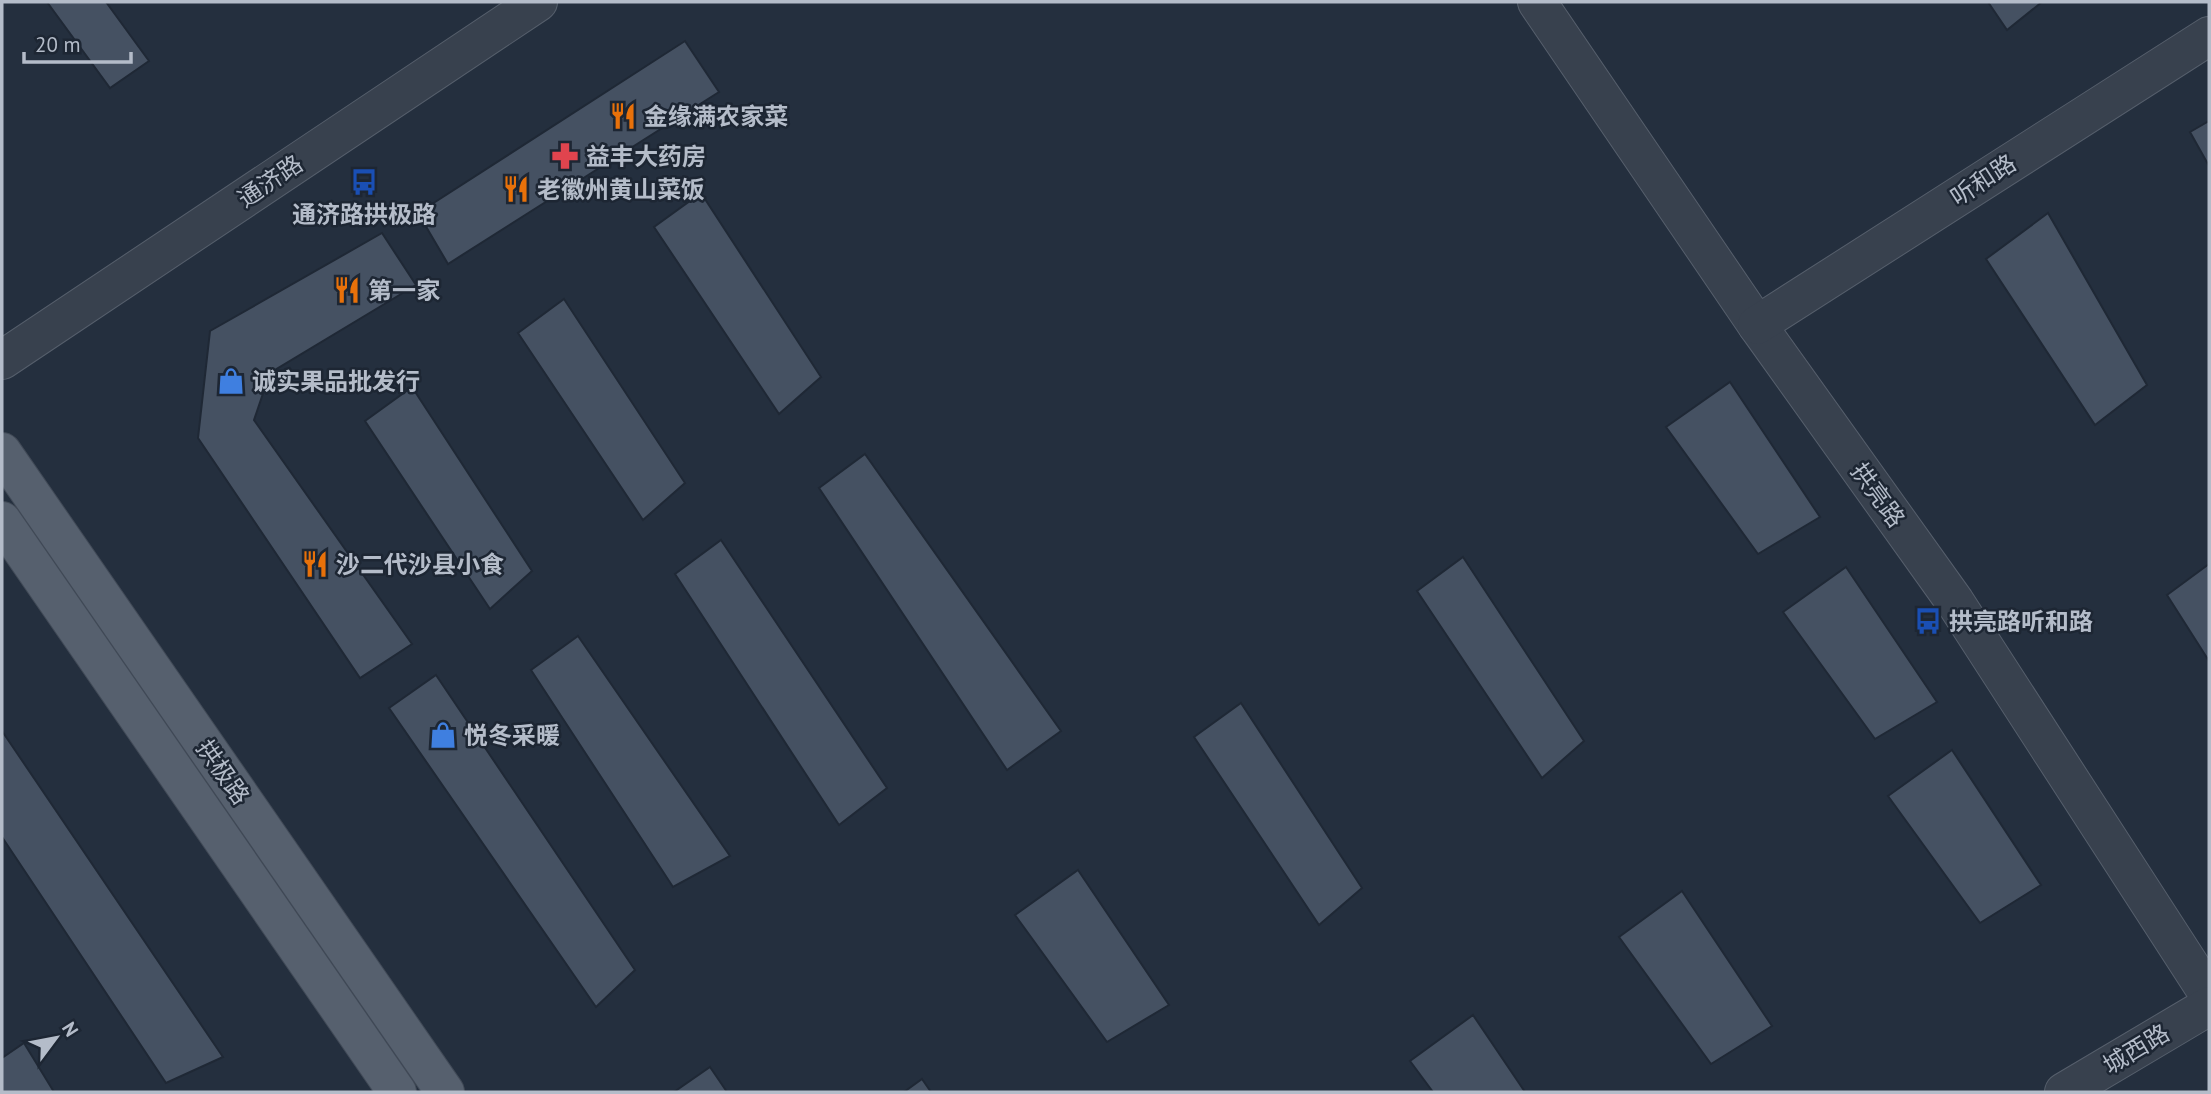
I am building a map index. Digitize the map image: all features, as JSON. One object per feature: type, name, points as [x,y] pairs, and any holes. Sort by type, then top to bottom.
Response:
[{"type":"main road","name":"拱极路","points":[[2,452],[445,1092]]},
{"type":"main road","name":"拱极路","points":[[2,521],[397,1092]]},
{"type":"street","name":"通济路","points":[[2,360],[538,2]]},
{"type":"street","name":"拱亮路","points":[[1537,2],[1757,325],[1955,602],[2209,995]]},
{"type":"street","name":"听和路","points":[[1757,325],[2209,36]]},
{"type":"street","name":"城西路","points":[[2064,1092],[2209,1006]]},
{"type":"building","points":[[47,2],[106,2],[149,61],[110,88]]},
{"type":"building","points":[[1988,2],[2042,2],[2007,30]]},
{"type":"building","points":[[685,41],[719,92],[448,264],[418,213]]},
{"type":"building","points":[[2209,121],[2209,166],[2190,132]]},
{"type":"building","points":[[701,193],[821,377],[779,414],[654,227]]},
{"type":"building","points":[[2048,213],[2147,385],[2095,425],[1986,259]]},
{"type":"building","points":[[382,233],[416,285],[270,373],[254,420],[412,644],[360,678],[198,438],[210,331]]},
{"type":"building","points":[[564,299],[685,483],[643,520],[518,333]]},
{"type":"building","points":[[1730,382],[1820,517],[1758,554],[1666,427]]},
{"type":"building","points":[[412,387],[532,571],[490,609],[365,421]]},
{"type":"building","points":[[865,454],[1061,731],[1007,770],[819,488]]},
{"type":"building","points":[[721,540],[887,788],[839,825],[675,574]]},
{"type":"building","points":[[1463,557],[1584,741],[1542,778],[1417,591]]},
{"type":"building","points":[[2209,564],[2209,661],[2167,595]]},
{"type":"building","points":[[1846,567],[1937,702],[1875,739],[1783,612]]},
{"type":"building","points":[[578,636],[730,856],[673,887],[531,670]]},
{"type":"building","points":[[436,675],[635,970],[596,1007],[389,708]]},
{"type":"building","points":[[1241,703],[1362,888],[1319,925],[1194,737]]},
{"type":"building","points":[[2,731],[223,1057],[166,1083],[2,837]]},
{"type":"building","points":[[1952,750],[2041,885],[1980,923],[1888,796]]},
{"type":"building","points":[[1078,870],[1169,1005],[1107,1042],[1015,915]]},
{"type":"building","points":[[1682,891],[1772,1026],[1711,1064],[1619,937]]},
{"type":"building","points":[[1473,1015],[1525,1092],[1433,1092],[1410,1061]]},
{"type":"building","points":[[24,1043],[54,1092],[2,1092],[2,1058]]},
{"type":"building","points":[[710,1067],[727,1092],[674,1092]]},
{"type":"building","points":[[922,1079],[931,1092],[904,1092]]},
{"type":"place","name":"金缘满农家菜","points":[[623,116]]},
{"type":"place","name":"益丰大药房","points":[[565,156]]},
{"type":"place","name":"通济路拱极路","points":[[364,182]]},
{"type":"place","name":"老徽州黄山菜饭","points":[[516,189]]},
{"type":"place","name":"第一家","points":[[347,290]]},
{"type":"place","name":"诚实果品批发行","points":[[231,381]]},
{"type":"place","name":"沙二代沙县小食","points":[[315,564]]},
{"type":"place","name":"拱亮路听和路","points":[[1928,621]]},
{"type":"place","name":"悦冬采暖","points":[[443,735]]}]
